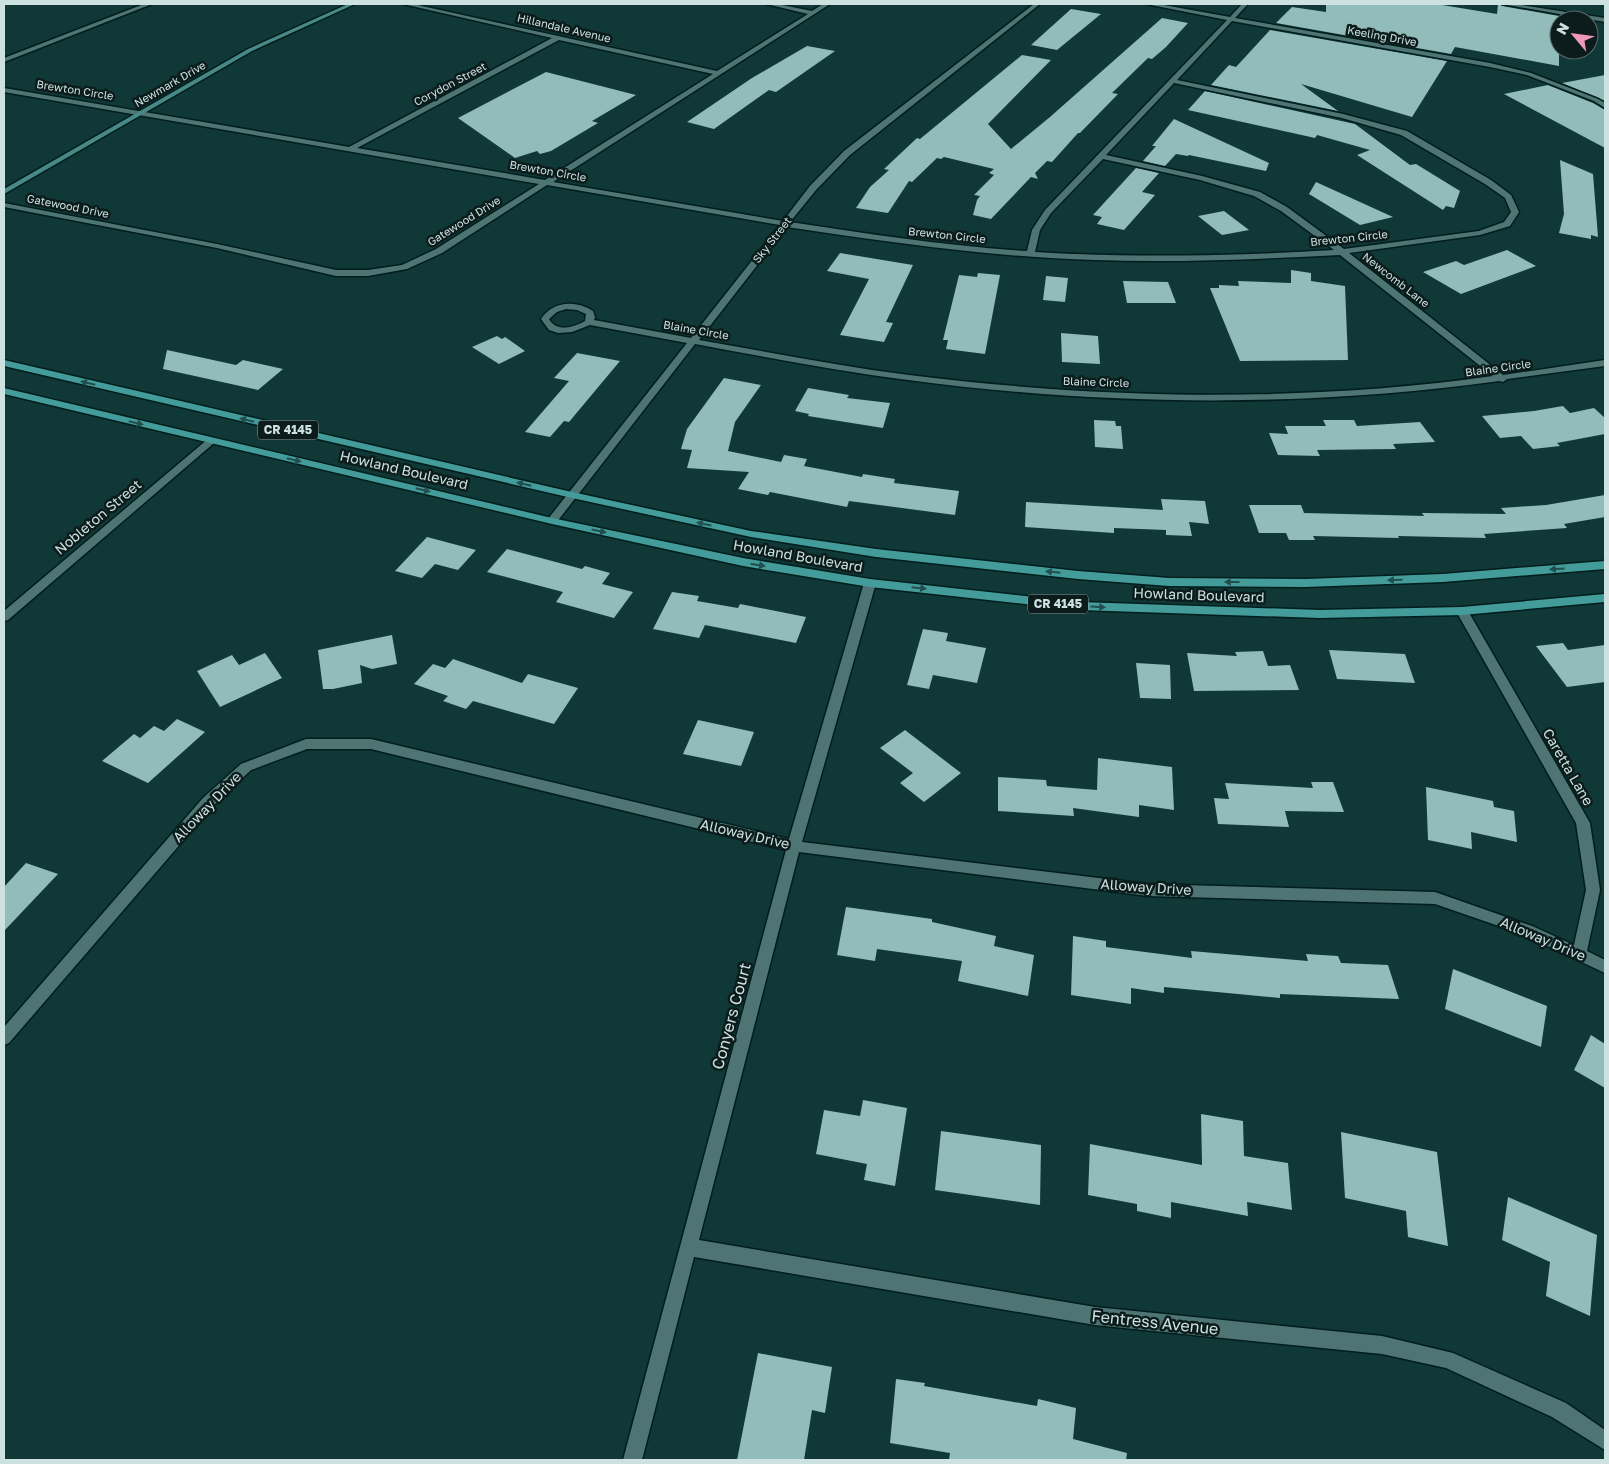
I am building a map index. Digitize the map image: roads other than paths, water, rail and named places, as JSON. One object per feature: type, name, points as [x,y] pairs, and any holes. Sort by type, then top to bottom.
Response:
[{"type":"main road","name":"Howland Boulevard","points":[[4,364],[572,495],[752,534],[866,552],[1078,575],[1169,582],[1305,582],[1433,578],[1605,565]]},
{"type":"main road","name":"Howland Boulevard","points":[[4,391],[552,520],[743,562],[870,583],[1080,606],[1320,614],[1462,611],[1605,598]]},
{"type":"street","points":[[4,60],[149,4]]},
{"type":"street","name":"Newmark Drive","points":[[4,192],[250,50],[352,4]]},
{"type":"street","name":"Hillandale Avenue","points":[[406,4],[718,73]]},
{"type":"street","points":[[769,4],[813,12]]},
{"type":"street","name":"Gatewood Drive","points":[[4,205],[217,246],[336,273],[368,273],[404,267],[439,251],[827,4]]},
{"type":"street","name":"Sky Street","points":[[552,520],[813,188],[847,153],[1037,4]]},
{"type":"street","name":"Keeling Drive","points":[[1149,4],[1530,74],[1596,100],[1605,106]]},
{"type":"street","points":[[1030,254],[1036,230],[1048,212],[1245,4]]},
{"type":"street","points":[[1505,4],[1605,20]]},
{"type":"street","name":"Corydon Street","points":[[351,149],[559,37]]},
{"type":"street","name":"Brewton Circle","points":[[4,90],[785,224],[896,241],[1030,254],[1095,258],[1184,258],[1342,252],[1480,233],[1507,224],[1515,212],[1508,197],[1488,182],[1404,133],[1343,116],[1172,81]]},
{"type":"street","name":"Newcomb Lane","points":[[1100,156],[1202,178],[1257,194],[1284,209],[1342,252],[1503,379]]},
{"type":"street","name":"Blaine Circle","points":[[589,322],[590,313],[578,307],[569,306],[552,311],[545,319],[546,324],[558,330],[576,329],[589,322],[839,368],[910,378],[1068,393],[1186,397],[1316,395],[1441,386],[1503,379],[1605,363]]},
{"type":"street","name":"Nobleton Street","points":[[4,617],[211,440]]},
{"type":"street","name":"Conyers Court","points":[[632,1460],[794,846],[870,583]]},
{"type":"street","name":"Caretta Lane","points":[[1462,611],[1583,823],[1593,890],[1579,953]]},
{"type":"street","name":"Alloway Drive","points":[[4,1038],[208,802],[246,767],[306,744],[371,744],[794,846],[1148,890],[1435,898],[1528,930],[1605,967]]},
{"type":"street","name":"Fentress Avenue","points":[[688,1247],[1095,1316],[1382,1345],[1447,1359],[1559,1410],[1605,1440]]}]
